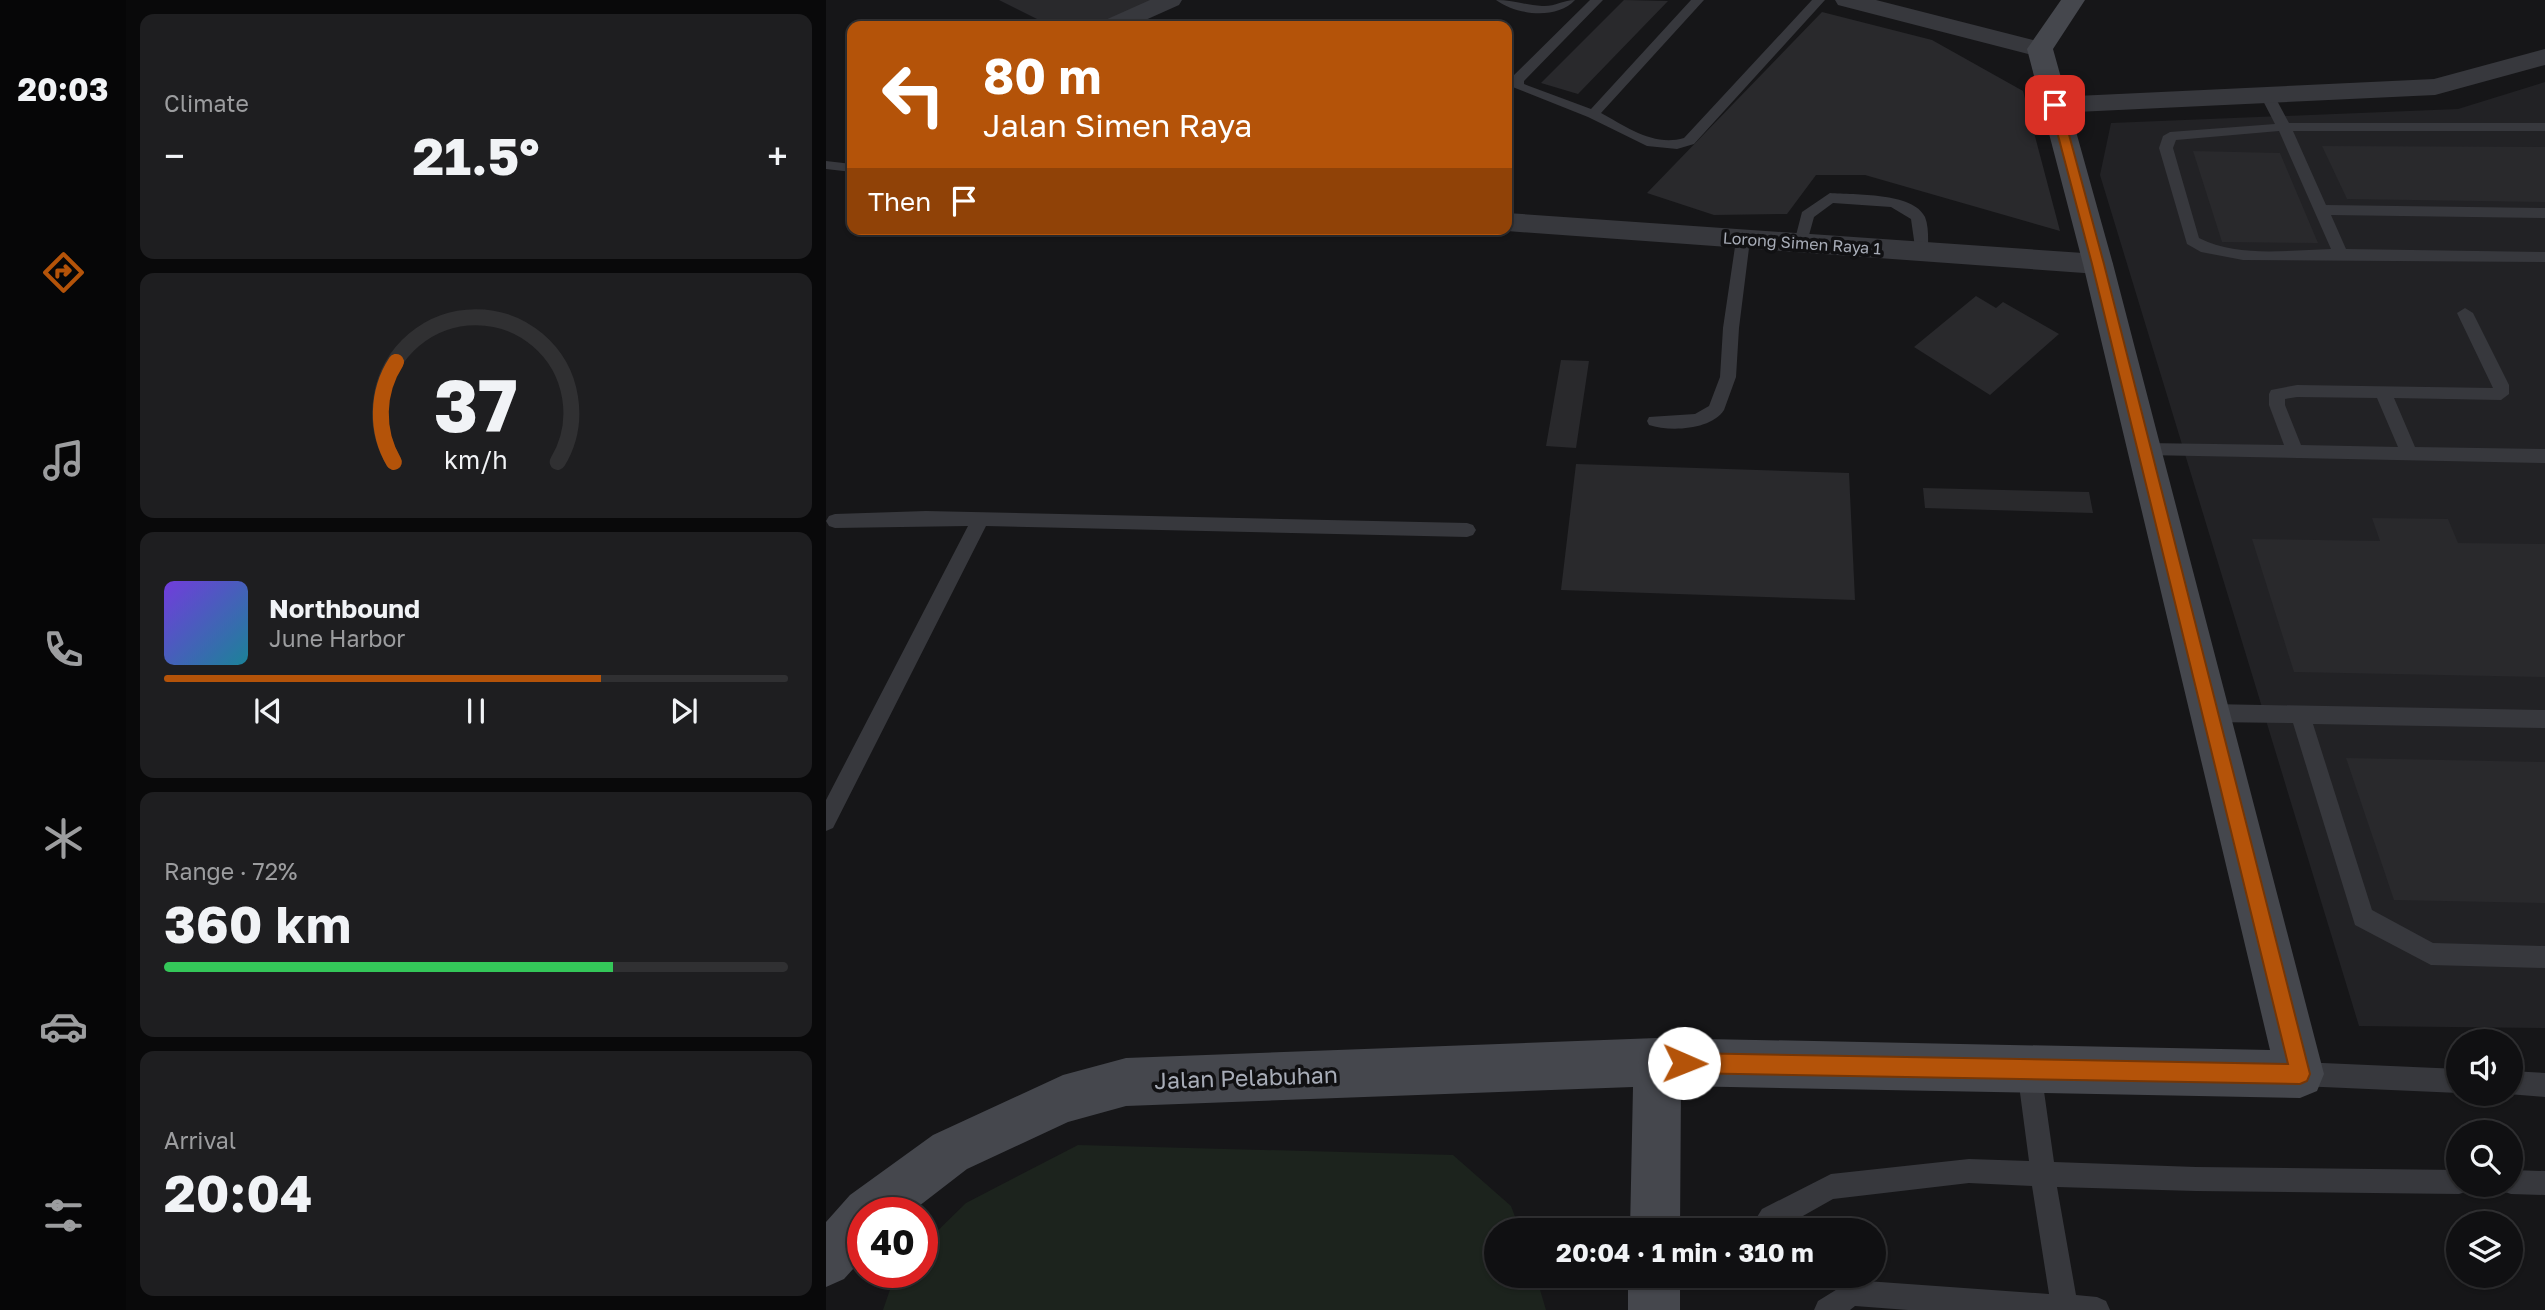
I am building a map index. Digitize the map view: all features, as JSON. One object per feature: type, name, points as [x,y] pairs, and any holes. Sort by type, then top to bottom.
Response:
[{"type":"street","points":[[1123,21],[1170,0]]},
{"type":"street","points":[[1847,0],[2040,49]]},
{"type":"street","points":[[2073,0],[2040,49],[2098,264],[2300,1074]]},
{"type":"street","points":[[2055,105],[2435,87],[2543,61]]},
{"type":"street","name":"Lorong Simen Raya 1","points":[[1512,222],[2098,264]]},
{"type":"street","points":[[1655,1218],[1657,1062]]},
{"type":"street","name":"Jalan Pelabuhan","points":[[890,1197],[950,1152],[1063,1099],[1126,1082],[1657,1062],[2300,1074]]},
{"type":"street","points":[[826,1261],[847,1237]]},
{"type":"street","points":[[1654,1288],[1654,1310]]},
{"type":"lane","points":[[1502,0],[1552,11],[1561,8],[1569,0]]},
{"type":"lane","points":[[1597,0],[1517,80],[1517,86],[1593,114],[1653,144],[1677,147],[1689,141],[1819,0]]},
{"type":"lane","points":[[1593,114],[1698,0]]},
{"type":"lane","points":[[2267,95],[2341,254]]},
{"type":"lane","points":[[2545,127],[2284,127],[2170,136],[2166,148],[2192,241],[2205,249],[2224,254],[2545,257]]},
{"type":"lane","points":[[826,165],[847,168]]},
{"type":"lane","points":[[1801,243],[1807,215],[1830,198],[1880,202],[1910,208],[1918,217],[1921,251]]},
{"type":"lane","points":[[2321,210],[2545,213]]},
{"type":"lane","points":[[1655,421],[1698,420],[1716,410],[1728,377],[1731,328],[1743,240]]},
{"type":"lane","points":[[2295,452],[2277,405],[2277,394],[2297,391],[2501,394],[2501,385],[2465,313]]},
{"type":"lane","points":[[2382,393],[2409,453]]},
{"type":"lane","points":[[2144,449],[2545,456]]},
{"type":"lane","points":[[829,519],[981,519],[1467,530]]},
{"type":"lane","points":[[826,821],[981,519]]},
{"type":"lane","points":[[2210,713],[2545,719]]},
{"type":"lane","points":[[2300,715],[2363,917],[2431,954],[2545,957]]},
{"type":"lane","points":[[2029,1070],[2065,1308]]},
{"type":"lane","points":[[2300,1074],[2446,1080]]},
{"type":"lane","points":[[2523,1084],[2545,1085]]},
{"type":"lane","points":[[1771,1218],[1831,1187],[1969,1171],[2044,1175],[2446,1182]]},
{"type":"lane","points":[[2523,1182],[2545,1183]]},
{"type":"lane","points":[[1826,1310],[1852,1293],[2097,1310]]},
{"type":"shaded area","points":[[2545,82],[2545,1028],[2359,1026],[2100,175],[2111,123],[2458,109]]},
{"type":"shaded area","points":[[1078,1145],[1453,1155],[1511,1206],[1516,1218],[1484,1218],[1484,1288],[1540,1288],[1546,1310],[883,1310],[891,1288],[938,1288],[938,1230],[966,1203]]},
{"type":"building","points":[[999,0],[1155,0],[1116,21],[1041,21]]},
{"type":"building","points":[[1624,0],[1668,1],[1578,94],[1541,83]]},
{"type":"building","points":[[1822,12],[1932,40],[2023,91],[2060,231],[1865,175],[1816,175],[1787,214],[1714,215],[1647,193]]},
{"type":"building","points":[[2322,146],[2545,147],[2545,202],[2347,199]]},
{"type":"building","points":[[2193,151],[2280,153],[2318,243],[2222,242]]},
{"type":"building","points":[[1976,296],[1996,308],[2003,302],[2059,334],[1990,395],[1914,347]]},
{"type":"building","points":[[1561,360],[1589,361],[1576,448],[1546,446]]},
{"type":"building","points":[[1576,464],[1849,473],[1855,600],[1561,590]]},
{"type":"building","points":[[1923,488],[2089,492],[2093,513],[1925,508]]},
{"type":"building","points":[[2372,518],[2448,519],[2458,543],[2545,544],[2545,677],[2294,672],[2252,539],[2380,541]]},
{"type":"building","points":[[2346,758],[2545,762],[2545,903],[2394,900]]},
{"type":"route","points":[[1684,1063],[2300,1074],[2098,264],[2055,105]]}]
